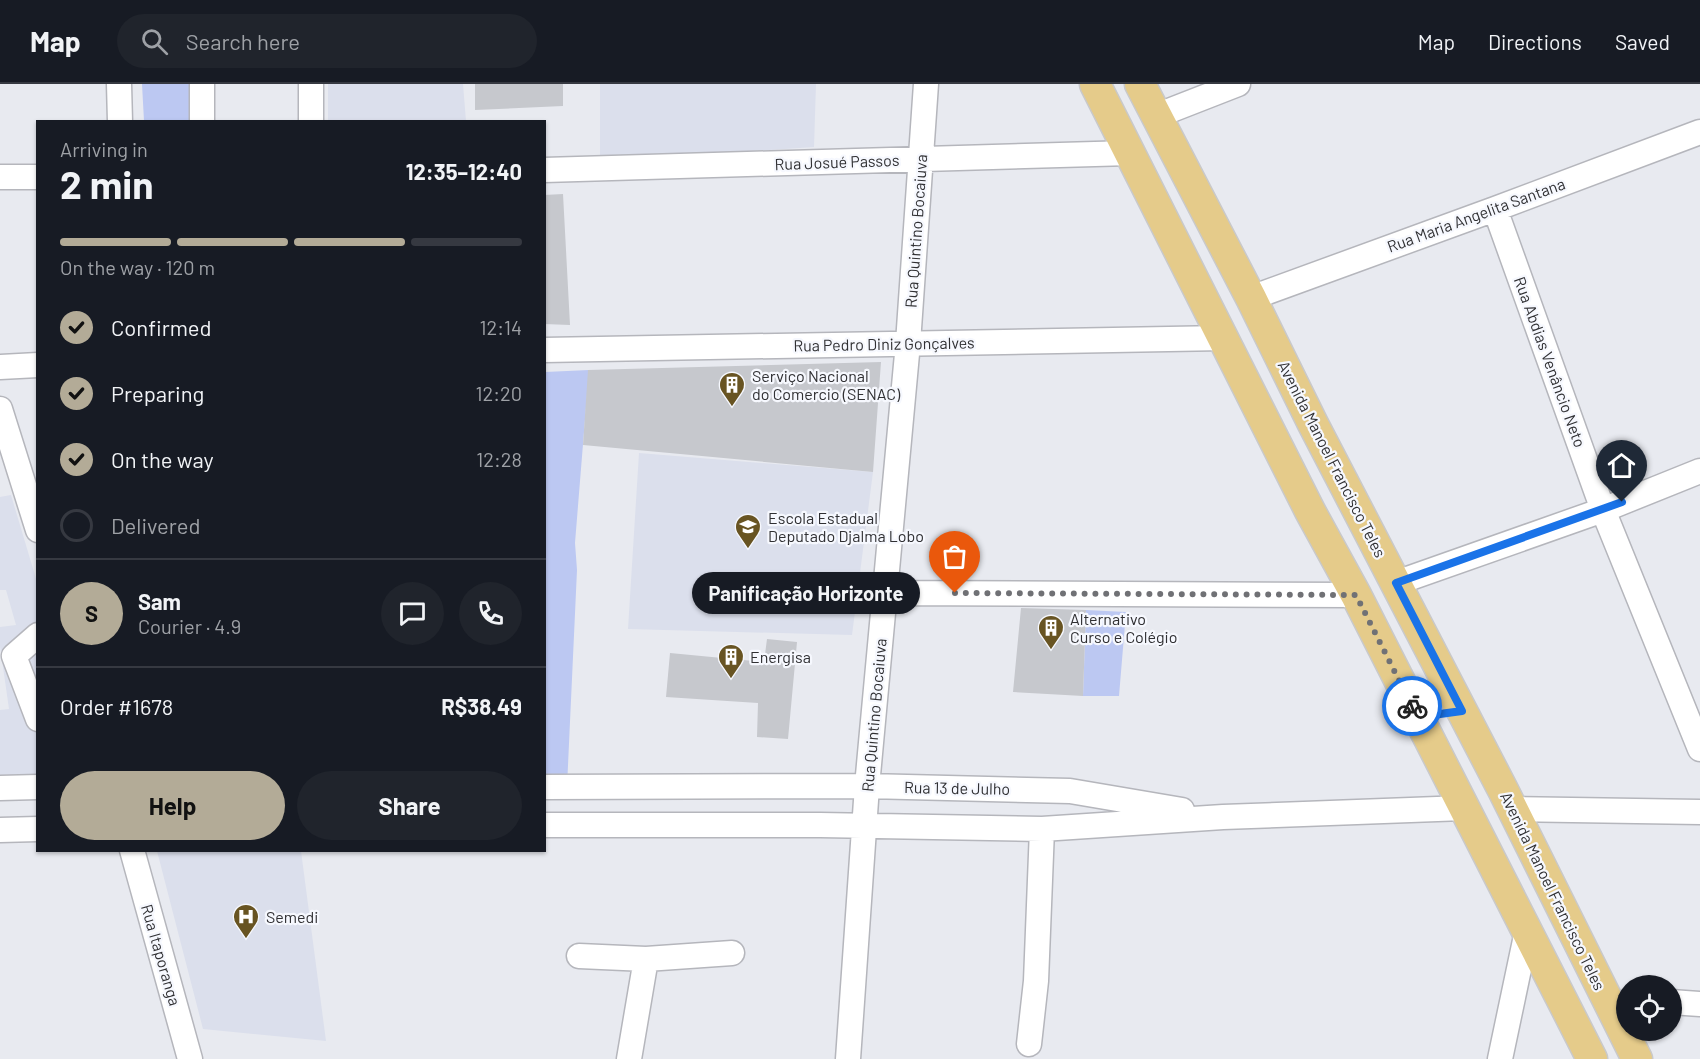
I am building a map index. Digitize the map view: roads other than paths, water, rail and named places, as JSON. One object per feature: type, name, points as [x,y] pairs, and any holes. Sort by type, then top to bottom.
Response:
[{"type":"main road","points":[[1095,84],[1310,511],[1356,595],[1592,1059]]},
{"type":"main road","name":"Avenida Manoel Francisco Teles","points":[[1140,84],[1462,711],[1616,999]]},
{"type":"main road","points":[[1279,448],[1295,449],[1304,445],[1311,439],[1313,424]]},
{"type":"main road","points":[[1310,511],[1325,496],[1349,492]]},
{"type":"main road","points":[[1418,717],[1462,711]]},
{"type":"main road","name":"Avenida Manoel Francisco Teles","points":[[1631,1041],[1637,1059]]},
{"type":"street","points":[[119,84],[120,120]]},
{"type":"street","points":[[202,84],[202,120]]},
{"type":"street","points":[[311,84],[311,120]]},
{"type":"street","name":"Rua Quintino Bocaiuva","points":[[848,1059],[867,786],[908,343],[926,84]]},
{"type":"street","points":[[1156,116],[1238,84]]},
{"type":"street","name":"Rua Maria Angelita Santana","points":[[1251,298],[1700,132]]},
{"type":"street","name":"Rua Josué Passos","points":[[546,170],[1130,153]]},
{"type":"street","points":[[0,177],[36,177]]},
{"type":"street","name":"Rua Abdias Venâncio Neto","points":[[1495,209],[1603,510],[1690,700],[1700,749]]},
{"type":"street","name":"Rua Pedro Diniz Gonçalves","points":[[546,350],[1224,338]]},
{"type":"street","points":[[0,367],[36,365]]},
{"type":"street","points":[[0,409],[36,524]]},
{"type":"street","points":[[1396,583],[1603,510],[1700,471]]},
{"type":"street","points":[[885,593],[1356,595]]},
{"type":"street","points":[[36,637],[14,656],[36,714]]},
{"type":"street","name":"Rua 13 de Julho","points":[[546,787],[867,786],[1070,791],[1223,817]]},
{"type":"street","points":[[0,788],[36,787]]},
{"type":"street","name":"Rua 13 de Julho","points":[[546,825],[1042,828],[1223,817],[1464,808]]},
{"type":"street","points":[[1513,809],[1700,812]]},
{"type":"street","points":[[1029,1044],[1036,981],[1042,828]]},
{"type":"street","points":[[0,830],[36,829]]},
{"type":"street","name":"Rua Itaporanga","points":[[133,852],[190,1059]]},
{"type":"street","points":[[1500,1059],[1527,931]]},
{"type":"street","points":[[579,956],[646,959],[732,953]]},
{"type":"street","points":[[629,1059],[646,959]]},
{"type":"street","points":[[1682,1003],[1700,1004]]},
{"type":"place","name":"Serviço Nacional do Comercio (SENAC)","points":[[732,408]]},
{"type":"place","name":"Escola Estadual Deputado Djalma Lobo","points":[[748,550]]},
{"type":"place","name":"Panificação Horizonte","points":[[955,593]]},
{"type":"place","name":"Alternativo Curso e Colégio","points":[[1051,651]]},
{"type":"place","name":"Energisa","points":[[731,680]]},
{"type":"place","name":"Semedi","points":[[246,940]]}]
